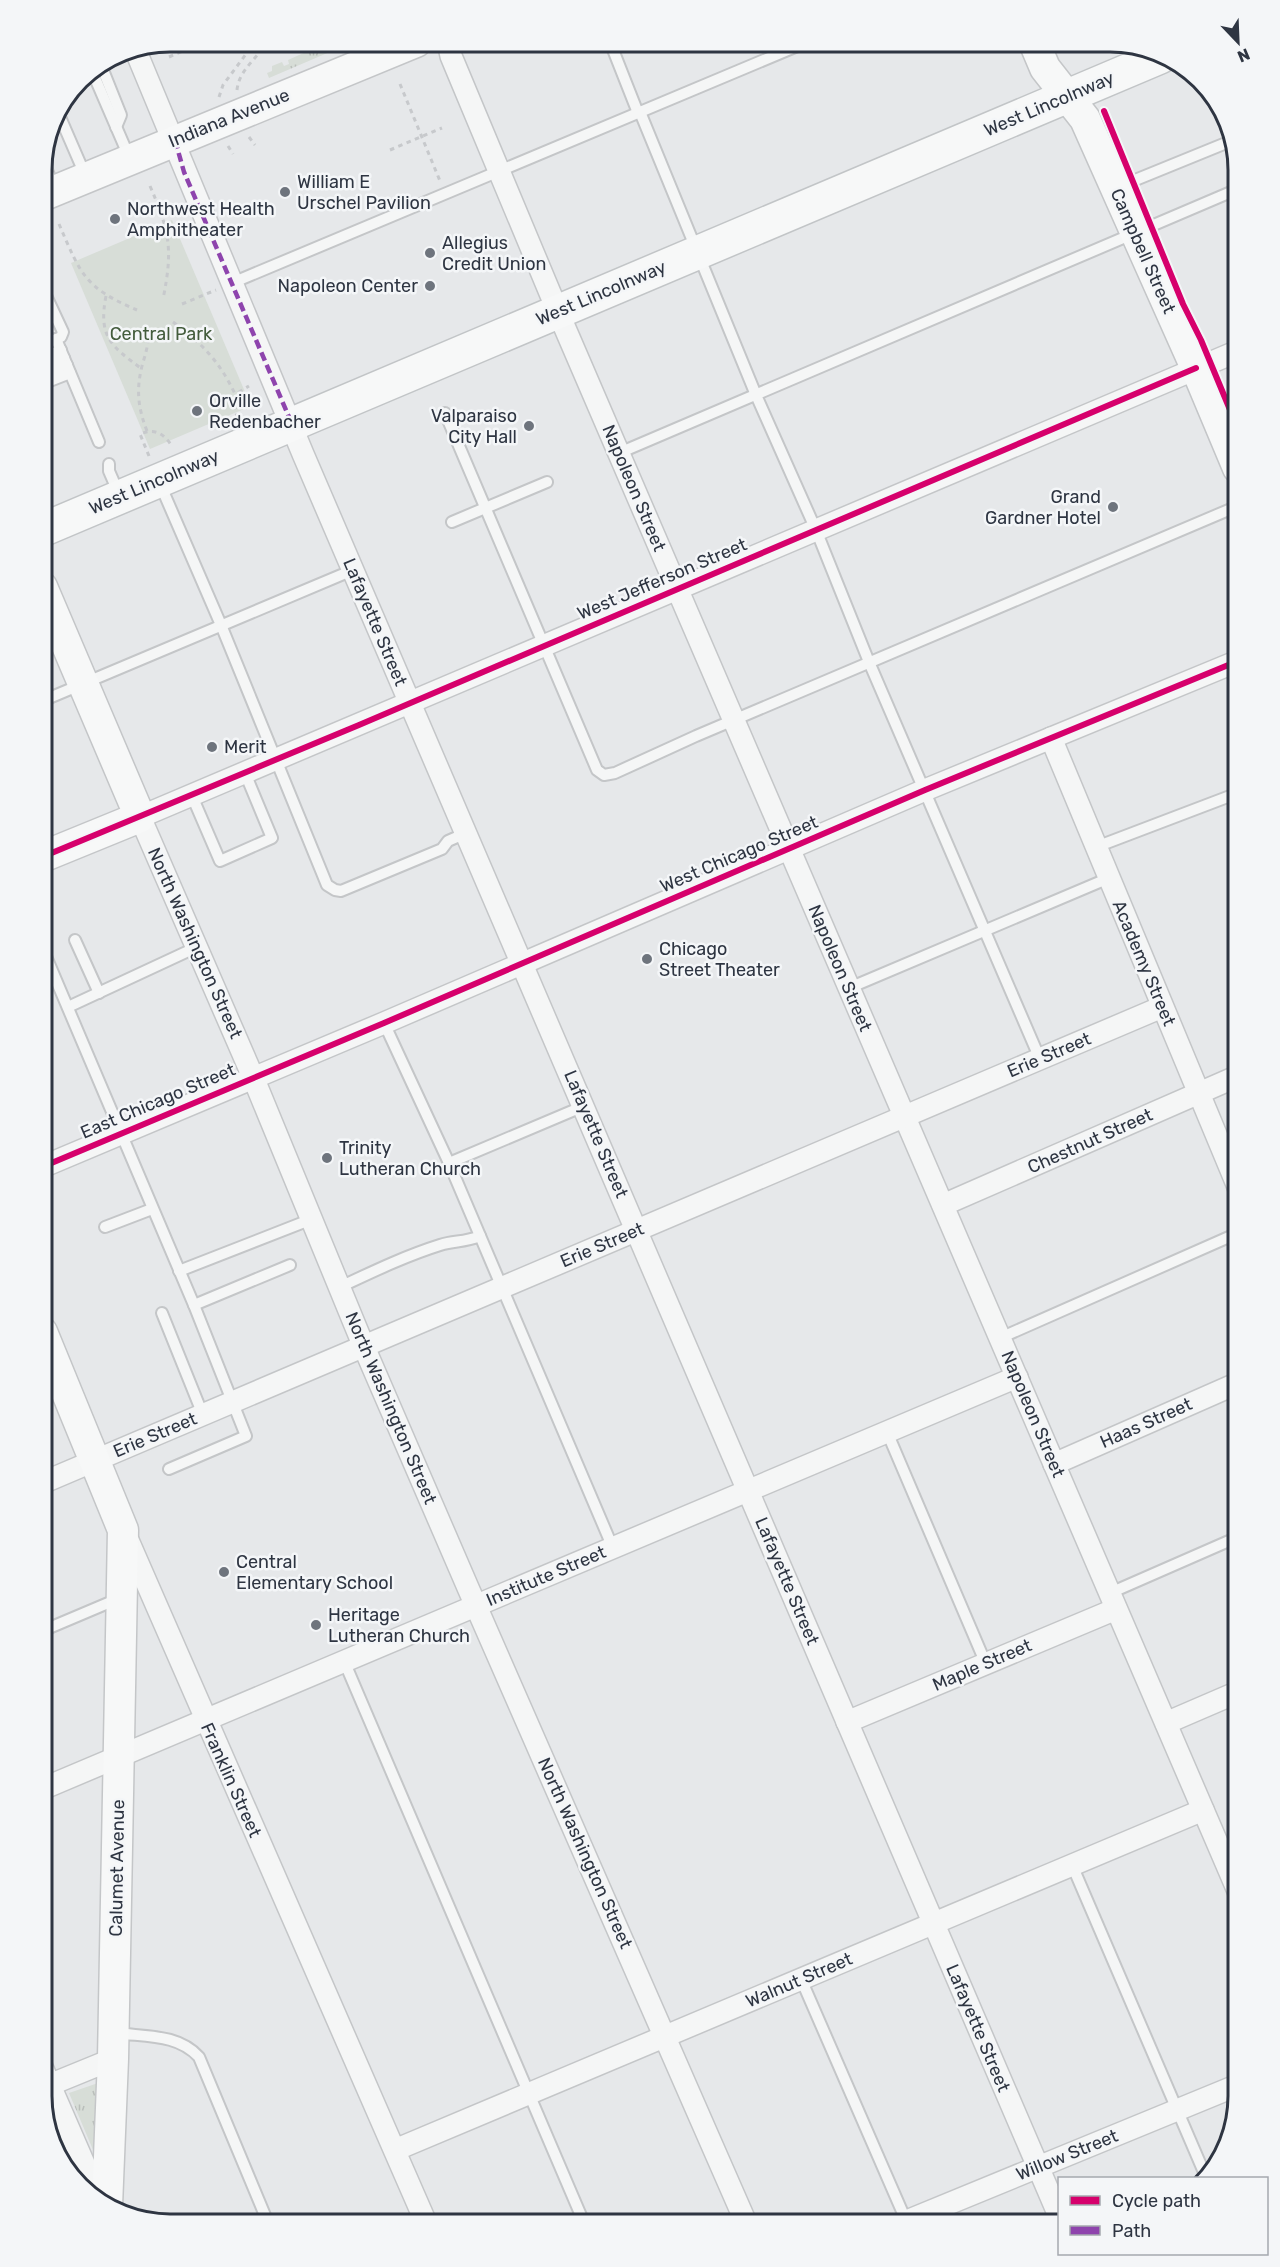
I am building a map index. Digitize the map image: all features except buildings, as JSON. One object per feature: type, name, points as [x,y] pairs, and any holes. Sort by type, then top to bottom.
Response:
[{"type":"main road","name":"Indiana Avenue","points":[[53,191],[391,52]]},
{"type":"main road","name":"Campbell Street","points":[[1038,53],[1044,68],[1077,107],[1136,233],[1228,444]]},
{"type":"main road","name":"West Lincolnway","points":[[53,525],[120,497],[153,468],[292,424],[699,252],[1077,107],[1153,61]]},
{"type":"main road","name":"North Washington Street","points":[[53,612],[140,817]]},
{"type":"main road","points":[[53,853],[140,817]]},
{"type":"main road","name":"Franklin Street","points":[[52,1357],[123,1530]]},
{"type":"main road","name":"Calumet Avenue","points":[[107,2196],[113,2046],[123,1530]]},
{"type":"street","name":"Napoleon Street","points":[[450,52],[558,312],[1113,1601],[1203,1809],[1228,1852]]},
{"type":"street","name":"Lafayette Street","points":[[139,57],[175,140],[184,172],[410,704],[523,963],[1057,2214]]},
{"type":"street","name":"West Jefferson Street","points":[[140,817],[1228,355]]},
{"type":"street","name":"West Chicago Street","points":[[253,1077],[925,790],[1228,665]]},
{"type":"street","name":"Academy Street","points":[[1051,738],[1228,1163]]},
{"type":"street","name":"North Washington Street","points":[[140,817],[253,1077],[364,1347],[742,2214]]},
{"type":"street","name":"Erie Street","points":[[52,1480],[1162,1006]]},
{"type":"street","name":"East Chicago Street","points":[[52,1162],[253,1077]]},
{"type":"street","name":"Chestnut Street","points":[[943,1205],[1228,1081]]},
{"type":"street","name":"Institute Street","points":[[52,1785],[1017,1377]]},
{"type":"street","name":"Haas Street","points":[[1054,1464],[1228,1387]]},
{"type":"street","name":"Franklin Street","points":[[123,1530],[422,2214]]},
{"type":"street","name":"Maple Street","points":[[847,1722],[986,1664],[1113,1601]]},
{"type":"street","points":[[1166,1723],[1228,1696]]},
{"type":"street","name":"Walnut Street","points":[[396,2150],[1203,1809]]},
{"type":"street","points":[[52,2076],[113,2046]]},
{"type":"street","name":"Willow Street","points":[[928,2214],[1228,2089]]},
{"type":"street","points":[[52,2097],[92,2184]]},
{"type":"lane","points":[[613,52],[699,252],[756,395],[816,530],[869,662],[1040,1059]]},
{"type":"lane","points":[[231,283],[781,53]]},
{"type":"lane","points":[[104,73],[122,115],[116,127]]},
{"type":"lane","points":[[96,80],[130,159]]},
{"type":"lane","points":[[63,123],[86,177]]},
{"type":"lane","points":[[1115,188],[1224,144]]},
{"type":"lane","points":[[619,453],[1228,193]]},
{"type":"lane","points":[[53,310],[63,332],[61,337],[53,340]]},
{"type":"lane","points":[[56,339],[99,442]]},
{"type":"lane","points":[[53,359],[66,361]]},
{"type":"lane","points":[[53,364],[66,361]]},
{"type":"lane","points":[[53,369],[66,361]]},
{"type":"lane","points":[[53,374],[66,361]]},
{"type":"lane","points":[[445,413],[600,774],[604,775],[615,773],[869,662],[1228,510]]},
{"type":"lane","points":[[109,464],[109,471],[120,497]]},
{"type":"lane","points":[[153,468],[221,625],[327,885],[341,891],[442,849],[448,841],[466,834]]},
{"type":"lane","points":[[452,522],[547,482]]},
{"type":"lane","points":[[53,697],[353,570]]},
{"type":"lane","points":[[192,796],[219,861],[272,838],[245,773]]},
{"type":"lane","points":[[1096,847],[1228,797]]},
{"type":"lane","points":[[849,988],[1109,878]]},
{"type":"lane","points":[[75,940],[99,993]]},
{"type":"lane","points":[[68,1007],[197,947]]},
{"type":"lane","points":[[53,971],[194,1305],[246,1436],[170,1469]]},
{"type":"lane","points":[[384,1023],[449,1163],[613,1548]]},
{"type":"lane","points":[[449,1163],[584,1106]]},
{"type":"lane","points":[[105,1227],[152,1209]]},
{"type":"lane","points":[[179,1271],[312,1219]]},
{"type":"lane","points":[[340,1287],[421,1251],[451,1241],[466,1242],[480,1236]]},
{"type":"lane","points":[[1000,1338],[1228,1237]]},
{"type":"lane","points":[[194,1305],[290,1265]]},
{"type":"lane","points":[[162,1313],[203,1415]]},
{"type":"lane","points":[[886,1432],[986,1664]]},
{"type":"lane","points":[[1113,1601],[1228,1542]]},
{"type":"lane","points":[[52,1627],[123,1596]]},
{"type":"lane","points":[[344,1661],[580,2214]]},
{"type":"lane","points":[[1072,1865],[1203,2169]]},
{"type":"lane","points":[[801,1979],[900,2214]]},
{"type":"lane","points":[[113,2046],[178,2041],[190,2047],[199,2057],[264,2214]]},
{"type":"path","points":[[169,57],[181,52]]},
{"type":"path","points":[[219,98],[224,85],[248,52]]},
{"type":"path","points":[[237,90],[245,68],[258,52]]},
{"type":"path","points":[[400,84],[445,194]]},
{"type":"path","points":[[390,150],[442,128]]},
{"type":"path","points":[[150,186],[164,217],[170,243],[163,299]]},
{"type":"path","points":[[59,224],[84,274],[92,285],[106,296],[137,310]]},
{"type":"path","points":[[182,304],[231,283]]},
{"type":"path","points":[[106,296],[103,316],[105,335],[112,345],[142,369]]},
{"type":"path","points":[[173,322],[197,340],[213,356],[236,396],[234,407],[237,418]]},
{"type":"path","points":[[147,431],[137,398],[148,346],[148,333]]},
{"type":"path","points":[[236,396],[249,386]]},
{"type":"path","points":[[153,468],[140,434],[154,430],[162,434],[172,446]]},
{"type":"green space","points":[[305,52],[329,52],[269,78],[267,73],[272,71],[272,66],[282,62],[284,66],[289,64],[288,60]]},
{"type":"green space","name":"Central Park","points":[[172,220],[251,406],[150,449],[71,263]]},
{"type":"green space","points":[[101,2082],[99,2164],[69,2093]]},
{"type":"marked path","points":[[175,140],[184,172],[292,424]]},
{"type":"cycle path","points":[[1104,111],[1183,304],[1228,405]]},
{"type":"cycle path","points":[[53,853],[359,725],[1196,368]]},
{"type":"cycle path","points":[[52,1163],[384,1023],[925,790],[1228,665]]},
{"type":"place","name":"William E Urschel Pavilion","points":[[285,192]]},
{"type":"place","name":"Northwest Health Amphitheater","points":[[115,219]]},
{"type":"place","name":"Allegius Credit Union","points":[[430,253]]},
{"type":"place","name":"Napoleon Center","points":[[430,286]]},
{"type":"place","name":"Orville Redenbacher","points":[[197,411]]},
{"type":"place","name":"Valparaiso City Hall","points":[[529,426]]},
{"type":"place","name":"Grand Gardner Hotel","points":[[1113,507]]},
{"type":"place","name":"Merit","points":[[212,747]]},
{"type":"place","name":"Chicago Street Theater","points":[[647,959]]},
{"type":"place","name":"Trinity Lutheran Church","points":[[327,1158]]},
{"type":"place","name":"Central Elementary School","points":[[224,1572]]},
{"type":"place","name":"Heritage Lutheran Church","points":[[316,1625]]}]
